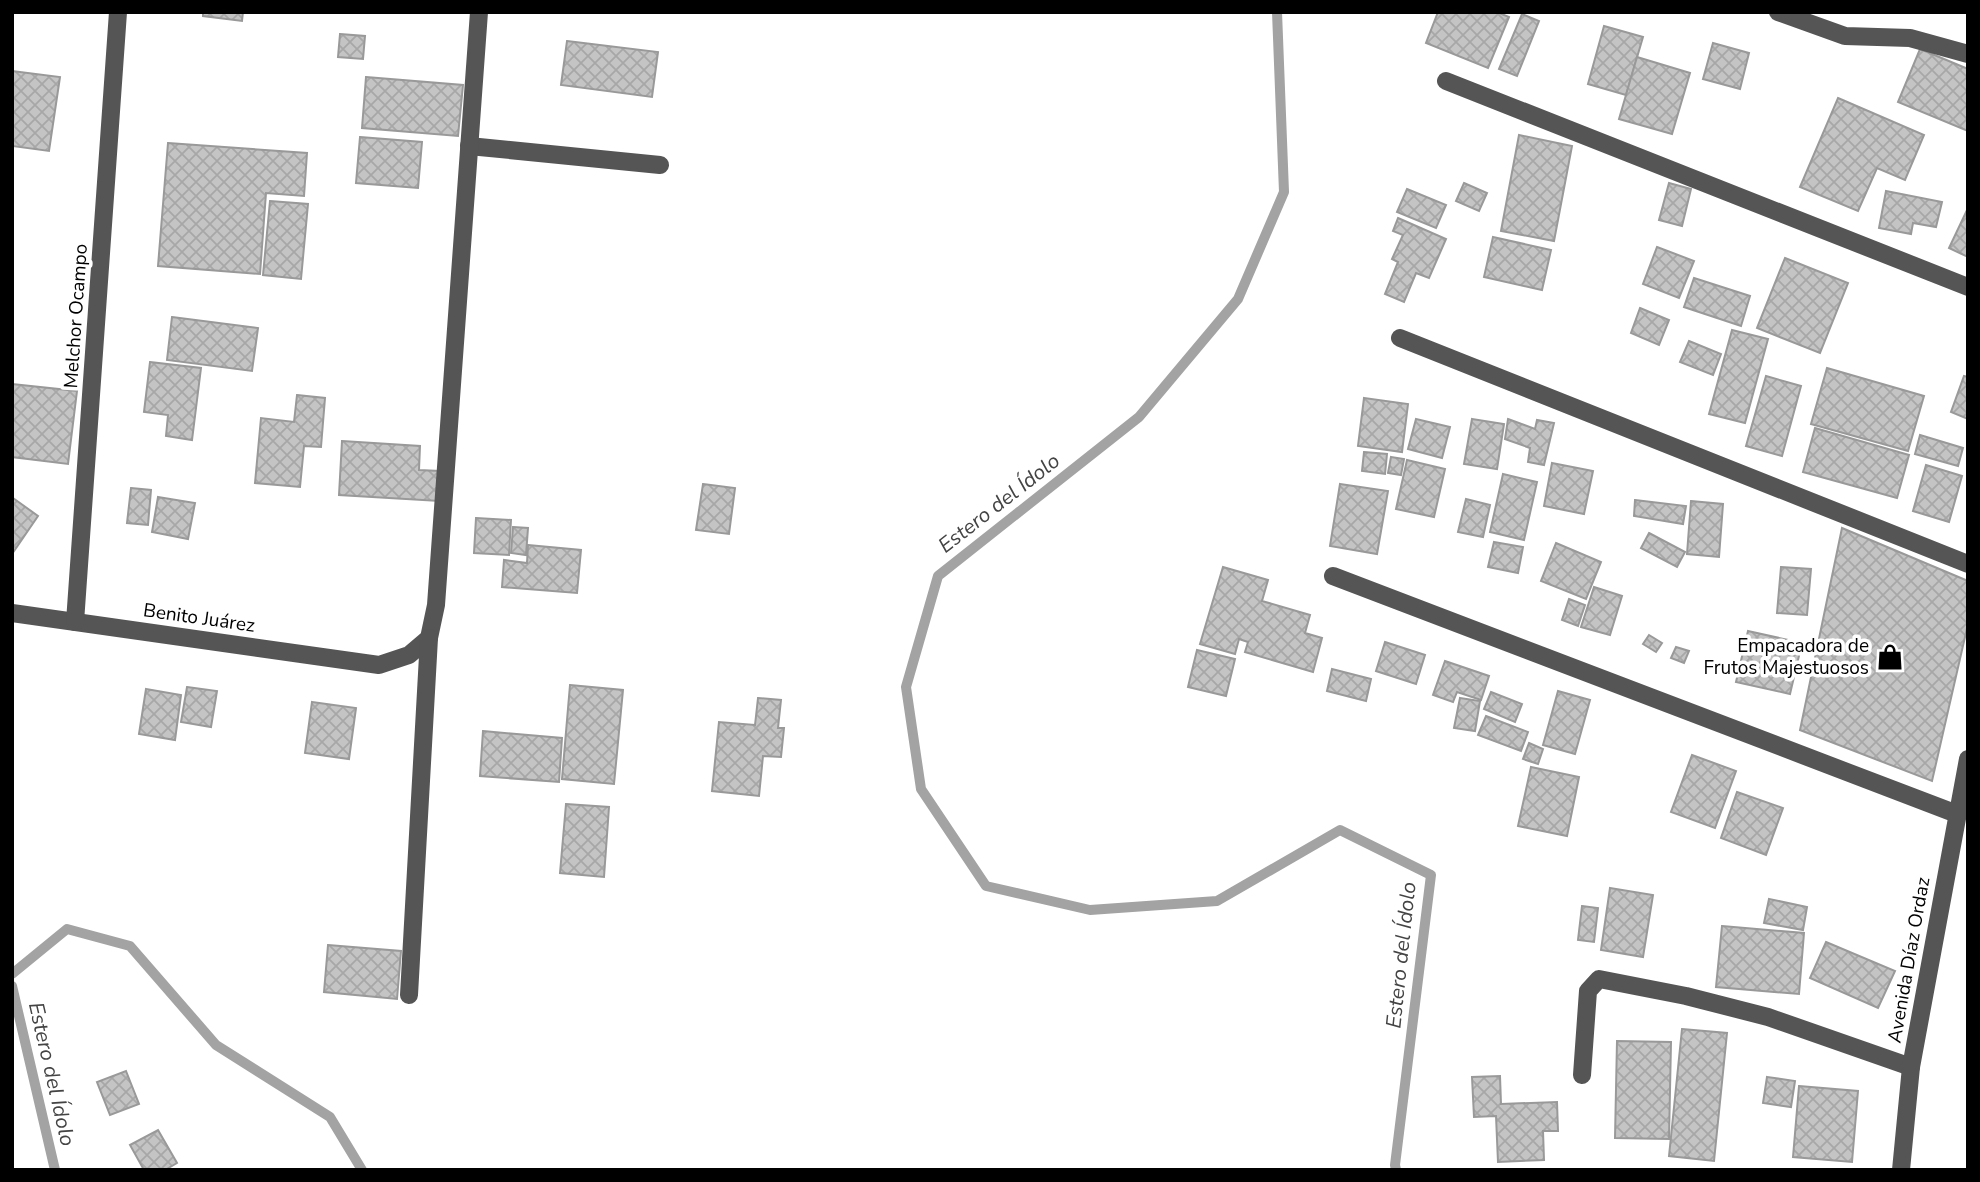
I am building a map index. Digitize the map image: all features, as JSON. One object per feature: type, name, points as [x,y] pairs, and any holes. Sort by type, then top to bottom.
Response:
[{"type":"street","name":"Melchor Ocampo","points":[[75,622],[118,12]]},
{"type":"street","points":[[410,995],[429,638],[436,605],[479,12]]},
{"type":"street","points":[[1778,12],[1845,36],[1910,38],[1968,54]]},
{"type":"street","points":[[1446,81],[1968,287]]},
{"type":"street","points":[[469,146],[660,165]]},
{"type":"street","points":[[1401,338],[1968,564]]},
{"type":"street","points":[[1333,576],[1956,814]]},
{"type":"street","name":"Benito Juárez","points":[[12,613],[379,665],[410,656],[429,638]]},
{"type":"street","name":"Avenida Díaz Ordaz","points":[[1901,1170],[1911,1067],[1968,759]]},
{"type":"street","points":[[1582,1075],[1588,991],[1599,979],[1686,996],[1768,1017],[1911,1067]]},
{"type":"building","points":[[203,12],[243,12],[242,21],[203,16]]},
{"type":"building","points":[[1438,12],[1497,12],[1509,17],[1488,68],[1426,43]]},
{"type":"building","points":[[1522,14],[1539,21],[1517,76],[1499,69]]},
{"type":"building","points":[[1604,26],[1643,37],[1626,95],[1588,84]]},
{"type":"building","points":[[340,34],[365,36],[363,59],[338,57]]},
{"type":"building","points":[[567,41],[658,52],[652,97],[561,85]]},
{"type":"building","points":[[1713,43],[1749,53],[1740,89],[1703,79]]},
{"type":"building","points":[[1920,49],[1968,69],[1968,131],[1898,102]]},
{"type":"building","points":[[1637,57],[1690,73],[1672,134],[1619,119]]},
{"type":"building","points":[[12,71],[60,77],[49,151],[12,146]]},
{"type":"building","points":[[366,77],[463,85],[458,136],[362,128]]},
{"type":"building","points":[[1838,98],[1924,135],[1905,180],[1877,168],[1858,211],[1800,187]]},
{"type":"building","points":[[1519,135],[1572,146],[1554,241],[1501,231]]},
{"type":"building","points":[[360,137],[422,142],[418,188],[356,183]]},
{"type":"building","points":[[168,143],[307,153],[304,196],[266,193],[260,274],[158,266]]},
{"type":"building","points":[[1464,183],[1487,193],[1479,211],[1456,201]]},
{"type":"building","points":[[1669,183],[1691,189],[1682,226],[1659,220]]},
{"type":"building","points":[[1407,189],[1446,205],[1436,228],[1397,212]]},
{"type":"building","points":[[1886,191],[1942,202],[1936,227],[1913,223],[1911,234],[1879,228]]},
{"type":"building","points":[[270,201],[308,204],[301,279],[263,275]]},
{"type":"building","points":[[1968,208],[1968,257],[1949,248]]},
{"type":"building","points":[[1398,218],[1446,239],[1429,278],[1416,273],[1404,302],[1385,294],[1398,262],[1392,259],[1403,235],[1393,231]]},
{"type":"building","points":[[1493,237],[1551,250],[1542,290],[1484,277]]},
{"type":"building","points":[[1657,247],[1694,261],[1679,298],[1643,284]]},
{"type":"building","points":[[1785,258],[1848,283],[1820,353],[1757,328]]},
{"type":"building","points":[[1694,278],[1750,296],[1741,326],[1684,307]]},
{"type":"building","points":[[1640,308],[1669,320],[1659,345],[1631,333]]},
{"type":"building","points":[[172,317],[258,328],[252,371],[167,360]]},
{"type":"building","points":[[1732,330],[1768,339],[1745,423],[1709,414]]},
{"type":"building","points":[[1689,341],[1721,354],[1713,375],[1680,362]]},
{"type":"building","points":[[150,362],[201,368],[192,440],[166,436],[168,415],[144,412]]},
{"type":"building","points":[[1827,368],[1924,396],[1908,451],[1811,424]]},
{"type":"building","points":[[1766,376],[1801,386],[1782,456],[1746,446]]},
{"type":"building","points":[[1964,376],[1968,377],[1968,419],[1951,412]]},
{"type":"building","points":[[12,384],[77,391],[68,464],[12,457]]},
{"type":"building","points":[[297,395],[325,398],[321,447],[304,446],[300,487],[255,483],[261,418],[294,422]]},
{"type":"building","points":[[1364,398],[1408,404],[1402,452],[1358,446]]},
{"type":"building","points":[[1416,419],[1450,427],[1442,458],[1408,449]]},
{"type":"building","points":[[1472,419],[1504,424],[1497,469],[1464,464]]},
{"type":"building","points":[[1508,419],[1535,429],[1537,420],[1554,423],[1544,465],[1528,462],[1530,448],[1505,439]]},
{"type":"building","points":[[1815,428],[1909,455],[1897,498],[1803,472]]},
{"type":"building","points":[[1920,435],[1963,448],[1958,466],[1915,454]]},
{"type":"building","points":[[342,441],[420,446],[419,470],[440,471],[439,501],[339,495]]},
{"type":"building","points":[[1364,452],[1387,454],[1385,474],[1362,471]]},
{"type":"building","points":[[1391,457],[1404,459],[1401,475],[1388,473]]},
{"type":"building","points":[[1407,460],[1445,469],[1434,517],[1396,509]]},
{"type":"building","points":[[1552,463],[1593,471],[1584,514],[1544,506]]},
{"type":"building","points":[[1926,465],[1962,476],[1949,522],[1913,511]]},
{"type":"building","points":[[1503,474],[1537,482],[1524,540],[1490,532]]},
{"type":"building","points":[[703,484],[735,488],[729,534],[696,530]]},
{"type":"building","points":[[1340,484],[1388,491],[1377,554],[1330,546]]},
{"type":"building","points":[[131,488],[151,490],[148,525],[127,523]]},
{"type":"building","points":[[158,497],[195,503],[188,539],[152,532]]},
{"type":"building","points":[[12,499],[38,516],[12,554]]},
{"type":"building","points":[[1466,499],[1490,505],[1483,537],[1458,532]]},
{"type":"building","points":[[1635,500],[1686,506],[1683,524],[1634,516]]},
{"type":"building","points":[[1691,501],[1723,504],[1719,557],[1687,554]]},
{"type":"building","points":[[476,518],[511,520],[509,555],[474,553]]},
{"type":"building","points":[[513,527],[528,528],[526,555],[511,553]]},
{"type":"building","points":[[1842,528],[1968,581],[1968,624],[1932,781],[1800,730]]},
{"type":"building","points":[[1649,533],[1685,552],[1677,567],[1641,548]]},
{"type":"building","points":[[1494,542],[1523,547],[1518,573],[1488,567]]},
{"type":"building","points":[[1556,543],[1601,562],[1586,599],[1541,581]]},
{"type":"building","points":[[528,545],[581,550],[577,593],[502,587],[504,560],[527,563]]},
{"type":"building","points":[[1223,567],[1268,580],[1262,601],[1310,615],[1305,633],[1322,638],[1313,672],[1245,652],[1248,642],[1239,639],[1235,654],[1200,644]]},
{"type":"building","points":[[1781,567],[1811,569],[1807,615],[1777,613]]},
{"type":"building","points":[[1594,587],[1622,596],[1610,635],[1581,627]]},
{"type":"building","points":[[1569,599],[1585,605],[1578,626],[1562,620]]},
{"type":"building","points":[[1748,631],[1802,643],[1790,694],[1736,682]]},
{"type":"building","points":[[1649,635],[1662,643],[1656,652],[1643,644]]},
{"type":"building","points":[[1385,642],[1425,655],[1416,684],[1376,671]]},
{"type":"building","points":[[1676,647],[1689,651],[1684,663],[1671,658]]},
{"type":"building","points":[[1197,650],[1235,659],[1226,696],[1188,687]]},
{"type":"building","points":[[1445,661],[1489,676],[1481,700],[1457,692],[1453,702],[1433,695]]},
{"type":"building","points":[[1332,669],[1371,679],[1366,701],[1327,691]]},
{"type":"building","points":[[570,685],[623,690],[614,784],[562,779]]},
{"type":"building","points":[[187,687],[217,691],[211,727],[181,722]]},
{"type":"building","points":[[146,689],[181,695],[175,740],[139,734]]},
{"type":"building","points":[[1558,691],[1590,700],[1575,754],[1543,745]]},
{"type":"building","points":[[1491,692],[1522,704],[1515,722],[1484,709]]},
{"type":"building","points":[[758,698],[781,700],[778,728],[784,728],[781,757],[763,756],[759,796],[712,791],[719,722],[755,725]]},
{"type":"building","points":[[1460,698],[1480,701],[1475,731],[1454,728]]},
{"type":"building","points":[[312,702],[356,708],[349,759],[305,753]]},
{"type":"building","points":[[1486,716],[1528,732],[1521,751],[1478,735]]},
{"type":"building","points":[[483,731],[562,738],[559,782],[480,776]]},
{"type":"building","points":[[1529,743],[1543,749],[1538,764],[1523,759]]},
{"type":"building","points":[[1692,755],[1736,771],[1715,828],[1671,812]]},
{"type":"building","points":[[1531,767],[1579,777],[1567,836],[1518,826]]},
{"type":"building","points":[[1737,792],[1783,808],[1766,855],[1721,838]]},
{"type":"building","points":[[566,804],[609,807],[604,877],[560,873]]},
{"type":"building","points":[[1610,888],[1653,895],[1643,957],[1601,950]]},
{"type":"building","points":[[1769,899],[1807,907],[1803,930],[1764,923]]},
{"type":"building","points":[[1582,906],[1598,908],[1594,942],[1578,940]]},
{"type":"building","points":[[1722,926],[1804,933],[1799,994],[1716,987]]},
{"type":"building","points":[[1826,942],[1895,971],[1878,1008],[1810,978]]},
{"type":"building","points":[[328,945],[401,951],[397,999],[324,992]]},
{"type":"building","points":[[1682,1029],[1727,1033],[1714,1161],[1669,1156]]},
{"type":"building","points":[[1617,1041],[1671,1042],[1669,1139],[1615,1138]]},
{"type":"building","points":[[126,1071],[139,1104],[110,1115],[97,1082]]},
{"type":"building","points":[[1500,1076],[1501,1104],[1557,1102],[1558,1131],[1543,1131],[1544,1160],[1498,1162],[1496,1116],[1474,1117],[1472,1077]]},
{"type":"building","points":[[1767,1077],[1795,1081],[1791,1107],[1763,1103]]},
{"type":"building","points":[[1799,1086],[1858,1091],[1852,1162],[1793,1157]]},
{"type":"building","points":[[158,1130],[177,1163],[165,1170],[144,1170],[130,1145]]},
{"type":"waterway","name":"Estero del Ídolo","points":[[1277,12],[1284,192],[1238,299],[1139,417],[938,576],[906,687],[921,789],[986,886],[1090,910],[1217,901],[1340,830],[1431,875],[1396,1170]]},
{"type":"waterway","name":"Estero del Ídolo","points":[[12,974],[67,929],[130,946],[216,1045],[330,1117],[362,1170]]},
{"type":"waterway","name":"Estero del Ídolo","points":[[12,986],[55,1170]]},
{"type":"place","name":"Empacadora de Frutos Majestuosos","points":[[1890,657]]}]
